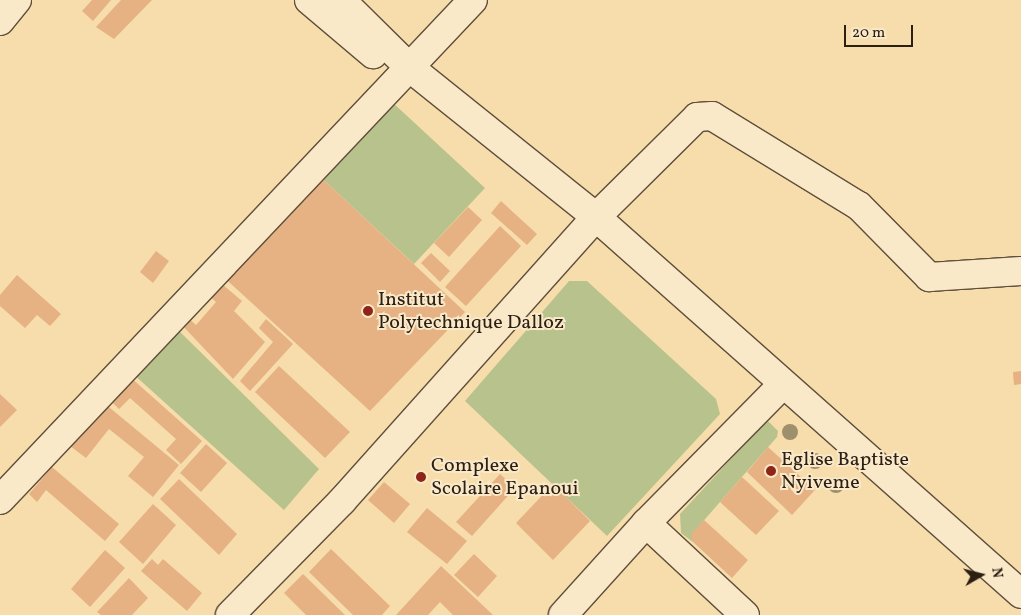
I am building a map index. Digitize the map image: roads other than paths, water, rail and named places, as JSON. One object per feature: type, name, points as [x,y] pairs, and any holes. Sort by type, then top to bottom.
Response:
[{"type":"street","points":[[0,21],[17,0]]},
{"type":"street","points":[[309,0],[596,217],[781,386],[1021,594]]},
{"type":"street","points":[[342,0],[400,68]]},
{"type":"street","points":[[400,68],[453,0]]},
{"type":"street","points":[[0,499],[400,68],[473,0]]},
{"type":"street","points":[[230,615],[342,501],[596,217],[697,117],[704,115],[858,206],[924,274],[938,278],[1021,271]]},
{"type":"street","points":[[563,615],[646,523],[781,386]]},
{"type":"street","points":[[646,523],[745,615]]},
{"type":"place","name":"Institut Polytechnique Dalloz","points":[[368,311]]},
{"type":"place","name":"Eglise Baptiste Nyiveme","points":[[771,471]]},
{"type":"place","name":"Complexe Scolaire Epanoui","points":[[421,477]]}]
